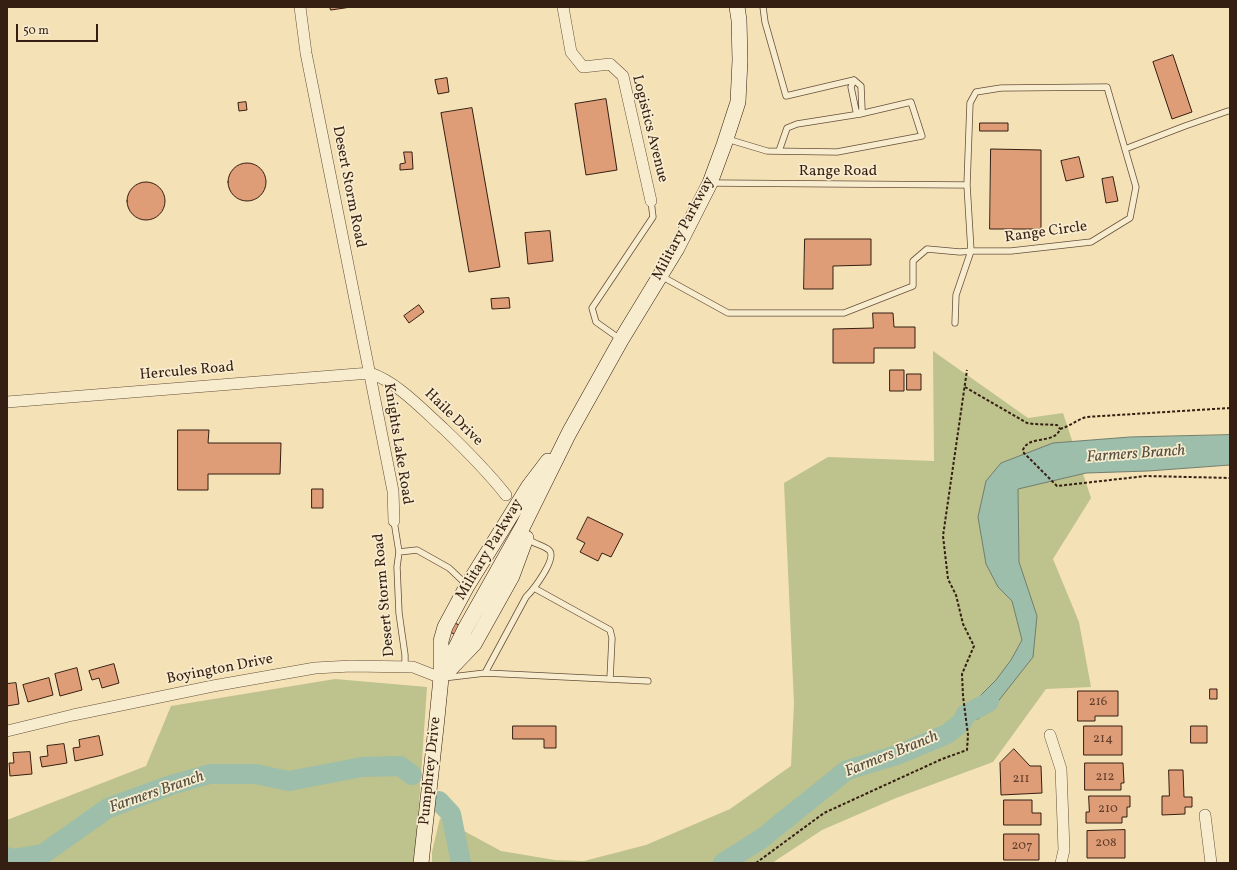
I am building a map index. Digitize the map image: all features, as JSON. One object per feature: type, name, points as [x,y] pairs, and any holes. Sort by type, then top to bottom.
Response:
[{"type":"street","name":"Desert Storm Road","points":[[300,7],[306,53],[370,373]]},
{"type":"street","name":"Logistics Avenue","points":[[563,7],[571,52],[583,67],[610,64],[623,76],[651,201]]},
{"type":"street","name":"Military Parkway","points":[[441,678],[465,629],[523,526],[569,433],[621,340],[677,248],[710,183],[738,102],[740,60],[739,20],[737,7]]},
{"type":"street","name":"Hercules Road","points":[[7,402],[370,373]]},
{"type":"street","name":"Haile Drive","points":[[370,373],[379,376],[414,400],[492,477],[506,495]]},
{"type":"street","name":"Knights Lake Road","points":[[370,373],[393,491],[394,521]]},
{"type":"street","name":"Military Parkway","points":[[441,678],[464,645],[526,538],[569,433]]},
{"type":"street","name":"Military Parkway","points":[[441,678],[442,641],[445,627],[467,586],[529,486],[569,433]]},
{"type":"street","name":"Boyington Drive","points":[[7,731],[81,713],[213,686],[315,668],[351,666],[413,667],[441,678]]},
{"type":"street","name":"Pumphrey Drive","points":[[421,863],[441,678]]},
{"type":"street","points":[[1050,735],[1061,769],[1064,850],[1061,863]]},
{"type":"street","points":[[1205,815],[1211,863]]},
{"type":"lane","points":[[763,7],[765,22],[786,96],[854,80]]},
{"type":"lane","points":[[854,80],[851,87],[856,111],[860,114]]},
{"type":"lane","points":[[854,80],[861,86],[862,110],[860,114]]},
{"type":"lane","name":"Range Circle","points":[[1107,87],[1125,149],[1136,187],[1130,218],[1090,242],[1011,251],[971,251],[966,185],[970,103],[976,92],[1001,88],[1107,87]]},
{"type":"lane","points":[[726,139],[767,152],[779,152],[837,152],[922,136],[911,102],[860,114],[797,124],[787,128],[779,152]]},
{"type":"lane","points":[[1125,149],[1228,111]]},
{"type":"lane","name":"Range Road","points":[[710,183],[966,185]]},
{"type":"lane","points":[[621,340],[596,322],[592,308],[652,217],[651,201]]},
{"type":"lane","points":[[661,276],[728,313],[844,313],[913,286],[913,261],[927,249],[960,252],[971,251],[956,295],[955,323]]},
{"type":"lane","name":"Desert Storm Road","points":[[394,521],[399,552],[397,567],[399,613],[405,655],[405,667]]},
{"type":"lane","points":[[485,673],[526,597],[534,588],[551,560],[551,553],[549,550],[532,543],[526,538]]},
{"type":"lane","points":[[399,552],[417,550],[450,568],[467,586]]},
{"type":"lane","points":[[534,588],[610,630],[612,638],[610,679]]},
{"type":"lane","points":[[441,678],[485,673],[648,681]]},
{"type":"path","points":[[756,863],[824,813],[914,772],[967,750],[968,735],[962,674],[974,646],[963,624],[956,595],[948,579],[943,536],[966,370]]},
{"type":"path","points":[[964,387],[1027,423],[1054,424],[1060,428],[1070,426],[1086,416],[1230,408]]},
{"type":"path","points":[[1060,428],[1059,432],[1050,438],[1030,443],[1022,452],[1057,486],[1146,476],[1230,478]]},
{"type":"green space","points":[[933,351],[1028,418],[1063,413],[1091,498],[1053,559],[1079,622],[1091,687],[1046,689],[993,762],[896,798],[822,830],[772,863],[432,863],[432,852],[440,818],[501,851],[555,860],[584,861],[646,845],[730,809],[791,766],[794,703],[784,483],[828,457],[934,461]]},
{"type":"green space","points":[[335,679],[427,687],[415,863],[7,863],[7,820],[146,766],[171,706]]},
{"type":"water","points":[[1230,435],[1230,465],[1148,471],[1086,473],[1018,489],[1019,562],[1037,616],[1033,657],[996,704],[978,719],[965,720],[967,709],[996,680],[1011,660],[1022,640],[1012,601],[998,587],[986,564],[978,517],[986,481],[1001,463],[1053,443],[1130,437]]},
{"type":"building","points":[[330,7],[351,7],[331,10]]},
{"type":"building","points":[[1173,55],[1192,112],[1172,119],[1153,62]]},
{"type":"building","points":[[447,78],[449,92],[438,94],[435,80]]},
{"type":"building","points":[[606,99],[617,170],[586,175],[575,104]]},
{"type":"building","points":[[246,102],[247,110],[239,111],[238,103]]},
{"type":"building","points":[[472,108],[500,267],[469,272],[441,113]]},
{"type":"building","points":[[980,123],[1008,123],[1008,131],[980,131]]},
{"type":"building","points":[[991,149],[1041,150],[1041,229],[990,229]]},
{"type":"building","points":[[404,152],[412,152],[413,169],[400,170],[400,164],[405,163]]},
{"type":"building","points":[[1079,157],[1084,177],[1066,181],[1061,161]]},
{"type":"building","points":[[243,163],[251,163],[261,168],[265,175],[265,189],[261,196],[251,201],[243,201],[233,196],[231,193],[228,186],[228,178],[233,168],[236,166]]},
{"type":"building","points":[[1113,177],[1118,201],[1106,203],[1102,179]]},
{"type":"building","points":[[142,182],[150,182],[160,187],[164,194],[164,208],[160,215],[150,220],[142,220],[132,215],[130,212],[127,205],[127,197],[132,187],[135,185]]},
{"type":"building","points":[[550,231],[553,261],[528,264],[525,233]]},
{"type":"building","points":[[805,239],[871,239],[871,265],[833,266],[833,289],[804,289]]},
{"type":"building","points":[[509,298],[510,308],[492,309],[491,299]]},
{"type":"building","points":[[419,305],[424,312],[409,323],[404,316]]},
{"type":"building","points":[[873,313],[893,313],[894,327],[915,327],[915,348],[874,348],[874,363],[833,363],[833,329],[873,328]]},
{"type":"building","points":[[890,370],[904,370],[904,391],[890,391]]},
{"type":"building","points":[[907,374],[921,374],[921,390],[907,390]]},
{"type":"building","points":[[178,430],[209,430],[208,443],[281,443],[280,474],[208,474],[208,490],[178,490]]},
{"type":"building","points":[[312,489],[323,489],[323,508],[312,508]]},
{"type":"building","points":[[588,517],[623,534],[611,557],[602,553],[598,561],[580,552],[585,543],[577,539]]},
{"type":"building","points":[[455,623],[463,627],[458,636],[450,632]]},
{"type":"building","points":[[114,664],[119,683],[102,688],[99,678],[92,680],[89,671]]},
{"type":"building","points":[[77,668],[82,690],[60,696],[55,674]]},
{"type":"building","points":[[49,678],[53,695],[28,702],[23,685]]},
{"type":"building","points":[[16,683],[19,704],[7,706],[7,684]]},
{"type":"building","points":[[1210,689],[1217,689],[1217,699],[1210,699]]},
{"type":"building","points":[[1078,691],[1118,691],[1118,716],[1095,716],[1095,721],[1078,721]]},
{"type":"building","points":[[513,726],[556,726],[556,748],[544,748],[544,739],[513,739]]},
{"type":"building","points":[[1084,726],[1122,726],[1122,755],[1084,755]]},
{"type":"building","points":[[1191,726],[1207,726],[1207,743],[1191,743]]},
{"type":"building","points":[[99,736],[103,755],[75,761],[73,748],[80,747],[79,740]]},
{"type":"building","points":[[64,744],[67,763],[42,767],[40,757],[48,756],[47,746]]},
{"type":"building","points":[[1014,749],[1030,766],[1041,766],[1042,793],[1001,795],[1000,763]]},
{"type":"building","points":[[30,752],[32,774],[10,776],[9,763],[14,763],[13,753]]},
{"type":"building","points":[[1085,763],[1123,763],[1124,783],[1121,783],[1121,790],[1085,790]]},
{"type":"building","points":[[1169,770],[1183,770],[1184,797],[1192,797],[1192,807],[1185,807],[1185,814],[1162,815],[1162,796],[1169,796]]},
{"type":"building","points":[[1089,796],[1130,796],[1130,807],[1127,807],[1127,817],[1122,817],[1122,823],[1086,823],[1086,812],[1089,812]]},
{"type":"building","points":[[1004,800],[1032,800],[1032,813],[1041,813],[1041,825],[1004,825]]},
{"type":"building","points":[[1125,830],[1125,858],[1087,858],[1087,831]]},
{"type":"building","points":[[1004,834],[1039,834],[1039,860],[1004,860]]},
{"type":"waterway","name":"Farmers Branch","points":[[723,863],[761,839],[847,770],[897,755],[947,734],[962,722],[966,714],[989,702]]},
{"type":"waterway","name":"Farmers Branch","points":[[7,857],[13,859],[43,854],[108,808],[171,785],[210,774],[255,774],[289,781],[362,767],[400,766],[412,775]]},
{"type":"waterway","name":"Farmers Branch","points":[[439,801],[451,814],[461,863]]}]
